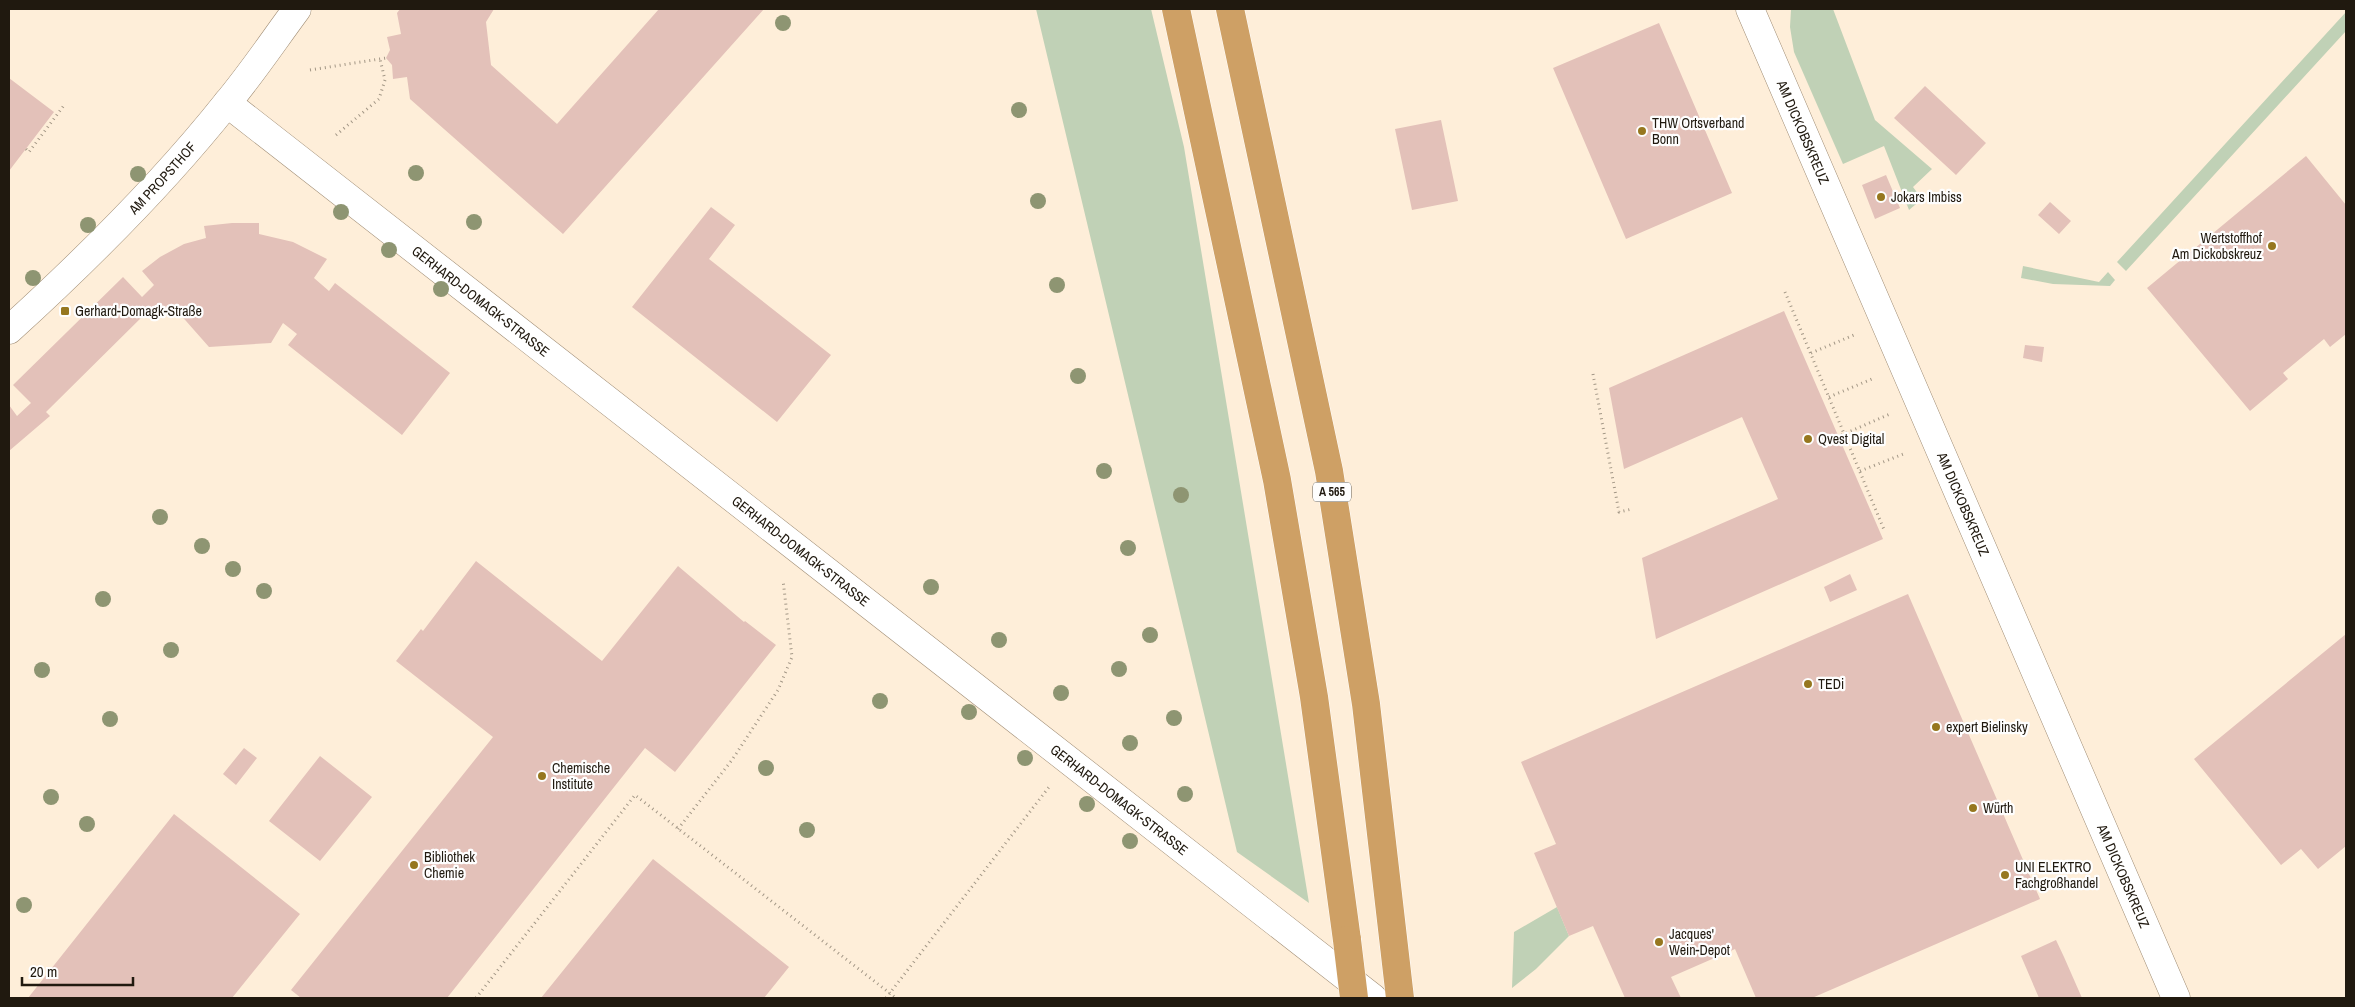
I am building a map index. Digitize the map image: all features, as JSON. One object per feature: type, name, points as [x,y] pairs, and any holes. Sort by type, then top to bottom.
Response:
[{"type":"highway","points":[[1176,9],[1277,480],[1314,697],[1348,940],[1354,998]]},
{"type":"highway","name":"A 565","points":[[1230,9],[1329,471],[1366,704],[1399,990]]},
{"type":"street","name":"AM PROPSTHOF","points":[[9,330],[74,270],[163,179],[227,103],[297,9]]},
{"type":"street","name":"AM DICKOBSKREUZ","points":[[1750,9],[1887,322],[2176,998]]},
{"type":"street","name":"GERHARD-DOMAGK-STRASSE","points":[[227,103],[1373,998]]},
{"type":"path","points":[[310,70],[386,58]]},
{"type":"path","points":[[336,134],[379,99],[384,80],[380,59]]},
{"type":"path","points":[[26,148],[29,152],[65,104]]},
{"type":"path","points":[[1785,292],[1885,532]]},
{"type":"path","points":[[1811,353],[1887,322]]},
{"type":"path","points":[[1829,397],[1905,365]]},
{"type":"path","points":[[1593,374],[1619,512],[1632,509]]},
{"type":"path","points":[[1838,437],[1920,401]]},
{"type":"path","points":[[1860,471],[1937,440]]},
{"type":"path","points":[[678,829],[732,760],[778,690],[792,657],[782,575],[801,550]]},
{"type":"path","points":[[886,998],[1070,760]]},
{"type":"path","points":[[476,998],[636,795],[896,998]]},
{"type":"green space","points":[[1036,9],[1151,9],[1184,147],[1309,903],[1237,852]]},
{"type":"green space","points":[[1791,9],[1833,9],[1875,120],[1932,169],[1913,187],[1922,199],[1909,210],[1884,146],[1843,164],[1794,52],[1790,27]]},
{"type":"green space","points":[[2346,12],[2346,31],[2126,271],[2117,262]]},
{"type":"green space","points":[[2023,266],[2099,282],[2108,272],[2115,280],[2110,286],[2053,284],[2021,278]]},
{"type":"green space","points":[[1557,907],[1569,936],[1536,969],[1512,988],[1514,932]]},
{"type":"building","points":[[400,9],[494,9],[486,22],[491,65],[557,124],[659,9],[764,9],[563,234],[410,99],[407,77],[393,79],[392,65],[386,58],[390,50],[387,37],[401,34],[397,13]]},
{"type":"building","name":"THW Ortsverband Bonn","points":[[1659,23],[1732,193],[1626,239],[1553,68]]},
{"type":"building","points":[[9,78],[54,112],[9,171]]},
{"type":"building","points":[[1925,86],[1986,143],[1956,175],[1894,118]]},
{"type":"building","points":[[1441,120],[1458,201],[1412,210],[1395,129]]},
{"type":"building","name":"Wertstoffhof Am Dickobskreuz","points":[[2306,156],[2346,205],[2346,334],[2330,347],[2324,339],[2283,373],[2288,379],[2250,411],[2147,288]]},
{"type":"building","name":"Jokars Imbiss","points":[[1886,175],[1900,208],[1875,219],[1862,185]]},
{"type":"building","points":[[2050,202],[2071,221],[2059,234],[2038,215]]},
{"type":"building","points":[[711,207],[735,225],[709,259],[831,355],[777,422],[632,307]]},
{"type":"building","points":[[259,223],[259,234],[293,242],[327,259],[314,278],[329,291],[335,283],[450,373],[402,435],[288,345],[297,334],[283,323],[271,343],[209,347],[171,304],[157,317],[149,310],[46,412],[50,416],[9,451],[9,405],[17,416],[31,403],[13,385],[123,277],[142,297],[154,285],[142,271],[160,257],[184,244],[206,238],[204,226]]},
{"type":"building","points":[[1784,311],[1883,539],[1656,639],[1642,558],[1778,499],[1742,417],[1624,469],[1609,388]]},
{"type":"building","points":[[2025,345],[2044,347],[2042,362],[2023,358]]},
{"type":"building","name":"Chemische Institute","points":[[476,561],[602,661],[678,566],[744,622],[776,645],[675,772],[645,748],[447,998],[301,998],[291,990],[493,737],[396,661],[421,629],[423,631]]},
{"type":"building","points":[[1850,574],[1857,590],[1830,602],[1824,587]]},
{"type":"building","points":[[1908,594],[2040,899],[1812,998],[1756,998],[1735,949],[1671,977],[1681,998],[1625,998],[1593,926],[1569,936],[1534,853],[1556,844],[1521,762]]},
{"type":"building","points":[[2346,634],[2346,846],[2318,869],[2301,849],[2281,865],[2194,759]]},
{"type":"building","points":[[244,748],[257,758],[236,785],[223,774]]},
{"type":"building","points":[[320,756],[372,797],[320,861],[269,821]]},
{"type":"building","points":[[174,814],[300,914],[232,998],[28,998]]},
{"type":"building","points":[[653,859],[789,967],[764,998],[541,998]]},
{"type":"building","points":[[2056,940],[2082,998],[2039,998],[2021,956]]},
{"type":"place","name":"THW Ortsverband Bonn","points":[[1642,131]]},
{"type":"place","name":"Jokars Imbiss","points":[[1881,197]]},
{"type":"place","name":"Wertstoffhof Am Dickobskreuz","points":[[2272,246]]},
{"type":"place","name":"Gerhard-Domagk-Straße","points":[[65,311]]},
{"type":"place","name":"Qvest Digital","points":[[1808,439]]},
{"type":"place","name":"TEDi","points":[[1808,684]]},
{"type":"place","name":"expert Bielinsky","points":[[1936,727]]},
{"type":"place","name":"Chemische Institute","points":[[542,776]]},
{"type":"place","name":"Würth","points":[[1973,808]]},
{"type":"place","name":"Bibliothek Chemie","points":[[414,865]]},
{"type":"place","name":"UNI ELEKTRO Fachgroßhandel","points":[[2005,875]]},
{"type":"place","name":"Jacques' Wein-Depot","points":[[1659,942]]}]
